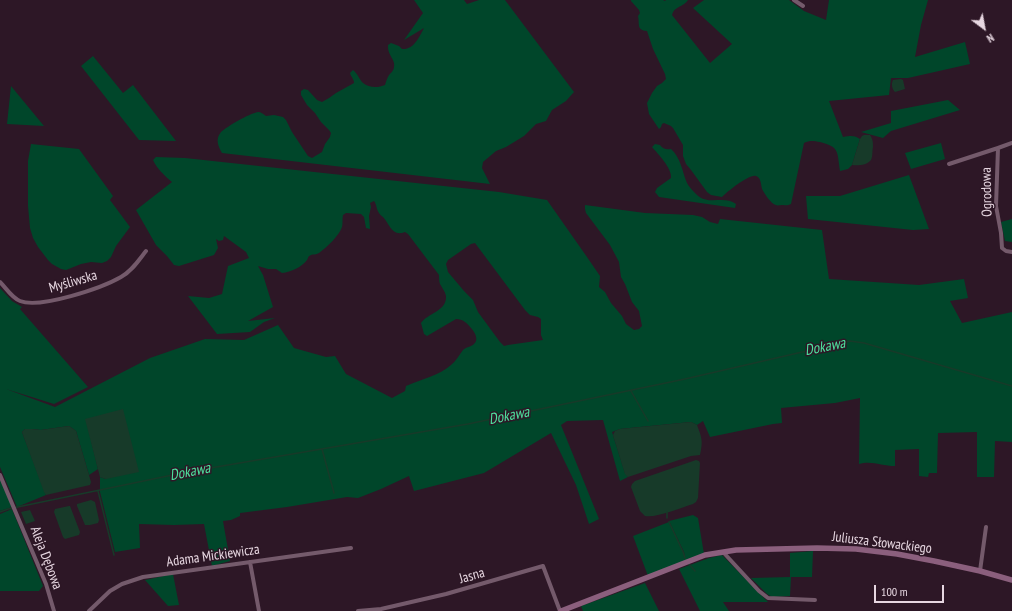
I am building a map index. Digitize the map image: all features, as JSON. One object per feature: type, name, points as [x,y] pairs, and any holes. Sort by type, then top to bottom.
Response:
[{"type":"street","points":[[794,0],[803,6]]},
{"type":"street","name":"Ogrodowa","points":[[1012,142],[998,148],[996,206],[1002,245],[1004,250],[1012,252]]},
{"type":"street","points":[[949,164],[998,148]]},
{"type":"street","name":"Myśliwska","points":[[0,282],[12,296],[19,301],[29,303],[63,298],[84,293],[121,277],[132,269],[146,251]]},
{"type":"street","name":"Aleja Dębowa","points":[[0,475],[46,584],[54,611]]},
{"type":"street","points":[[980,571],[986,527]]},
{"type":"street","name":"Adama Mickiewicza","points":[[89,611],[110,591],[122,584],[143,577],[351,548]]},
{"type":"street","name":"Juliusza Słowackiego","points":[[560,611],[705,555],[736,550],[817,548],[856,549],[897,554],[980,571],[1012,580]]},
{"type":"street","points":[[723,552],[759,591],[768,598],[814,599]]},
{"type":"street","points":[[250,562],[259,611]]},
{"type":"street","name":"Jasna","points":[[358,611],[381,609],[446,594],[543,566],[560,611]]},
{"type":"shaded area","points":[[414,0],[464,0],[467,4],[479,0],[505,0],[574,92],[566,101],[552,110],[546,121],[536,124],[524,136],[496,151],[483,162],[482,168],[490,184],[222,153],[218,145],[218,137],[221,132],[238,120],[258,112],[266,116],[274,115],[283,117],[308,156],[312,158],[322,152],[331,133],[307,105],[301,95],[301,91],[304,89],[308,90],[317,100],[322,102],[354,83],[350,73],[353,70],[365,85],[379,87],[385,85],[388,76],[394,69],[394,62],[389,52],[388,45],[391,43],[402,49],[406,49],[416,42],[424,28],[404,40],[423,13]]},
{"type":"shaded area","points":[[631,0],[688,0],[677,8],[672,15],[710,63],[732,44],[693,8],[704,0],[789,0],[804,11],[826,20],[829,0],[928,0],[921,25],[915,57],[965,42],[970,64],[908,78],[891,78],[889,95],[829,101],[843,137],[852,136],[860,139],[852,165],[848,169],[840,171],[838,155],[834,148],[814,141],[804,143],[791,204],[777,205],[772,203],[762,189],[760,179],[756,176],[743,180],[722,197],[711,195],[707,192],[686,164],[683,156],[683,145],[673,128],[664,123],[659,129],[649,114],[647,103],[657,86],[666,79],[647,31],[641,29],[639,26],[639,10]]},
{"type":"shaded area","points":[[93,56],[123,93],[133,85],[176,141],[139,140],[81,66]]},
{"type":"shaded area","points":[[893,80],[903,80],[905,89],[895,92],[892,86]]},
{"type":"shaded area","points":[[11,86],[44,126],[7,124]]},
{"type":"shaded area","points":[[948,100],[960,110],[891,131],[883,138],[861,132],[891,123],[891,111]]},
{"type":"shaded area","points":[[864,135],[870,135],[873,142],[872,158],[865,164],[852,165],[860,139]]},
{"type":"shaded area","points":[[941,143],[945,159],[911,169],[905,153]]},
{"type":"shaded area","points":[[31,144],[79,149],[113,196],[110,200],[130,227],[107,261],[102,263],[91,262],[81,264],[66,270],[61,269],[52,264],[38,247],[30,228],[28,206],[28,161]]},
{"type":"shaded area","points":[[655,144],[660,145],[665,149],[671,149],[679,161],[687,183],[697,195],[706,200],[731,201],[736,204],[735,208],[659,197],[655,192],[657,188],[671,178],[671,174],[664,161],[652,147]]},
{"type":"shaded area","points":[[156,157],[185,158],[499,192],[547,200],[600,276],[599,287],[605,292],[626,324],[634,330],[639,329],[642,326],[639,311],[632,302],[621,277],[619,262],[610,245],[586,213],[585,205],[645,213],[693,215],[718,224],[720,219],[822,230],[829,279],[919,285],[964,279],[968,298],[950,301],[962,323],[1012,312],[1012,442],[995,441],[994,477],[977,477],[977,432],[938,433],[937,473],[929,473],[928,477],[919,476],[919,449],[895,450],[895,466],[872,463],[859,464],[860,398],[835,403],[781,408],[782,423],[710,437],[703,421],[697,425],[691,422],[620,429],[612,432],[625,473],[628,477],[620,481],[603,420],[567,421],[561,425],[599,519],[589,524],[576,485],[551,433],[484,473],[414,491],[409,476],[358,498],[347,497],[240,513],[240,516],[231,520],[223,521],[230,561],[212,566],[204,524],[139,524],[140,548],[115,552],[100,492],[100,477],[106,479],[86,419],[98,469],[89,475],[76,431],[69,426],[41,430],[25,429],[22,432],[46,495],[17,507],[0,467],[0,288],[12,301],[22,307],[20,309],[88,387],[54,404],[6,389],[55,407],[150,358],[205,339],[244,340],[278,325],[294,348],[326,357],[335,356],[346,374],[392,398],[405,391],[406,386],[446,369],[454,362],[463,350],[473,345],[476,340],[475,334],[468,324],[458,319],[427,336],[424,334],[421,323],[444,305],[446,301],[446,296],[439,281],[439,275],[408,234],[405,232],[394,232],[378,212],[374,201],[370,203],[370,229],[366,228],[364,217],[361,214],[346,213],[343,215],[342,227],[336,238],[319,253],[309,256],[305,263],[299,267],[289,272],[282,273],[276,269],[268,269],[258,266],[263,275],[273,307],[248,321],[275,318],[264,322],[250,332],[217,334],[188,296],[209,298],[222,294],[228,266],[249,258],[246,252],[224,236],[223,240],[219,241],[216,239],[218,248],[214,255],[179,266],[174,265],[156,245],[136,210],[172,182],[159,169],[153,160]],"holes":[[[475,243],[530,315],[541,319],[541,335],[543,340],[504,346],[478,312],[473,300],[448,272],[446,264],[448,260],[471,244]]]},
{"type":"shaded area","points":[[909,175],[929,229],[913,230],[808,219],[806,196],[840,196]]},
{"type":"shaded area","points":[[1012,219],[1012,242],[1005,241],[1001,222]]},
{"type":"shaded area","points":[[123,409],[139,472],[106,479],[100,477],[85,419]]},
{"type":"shaded area","points":[[691,422],[697,425],[701,437],[702,443],[700,455],[691,456],[628,477],[625,474],[613,435],[615,431],[620,429]]},
{"type":"shaded area","points":[[69,426],[76,431],[91,482],[90,485],[46,495],[22,432],[25,429],[41,430]]},
{"type":"shaded area","points":[[696,460],[700,463],[698,498],[696,502],[656,516],[645,516],[640,511],[631,487],[635,481]]},
{"type":"shaded area","points":[[0,479],[12,507],[0,511]]},
{"type":"shaded area","points":[[91,500],[95,502],[99,520],[98,523],[85,525],[77,504]]},
{"type":"shaded area","points":[[70,506],[80,532],[79,535],[65,539],[54,512],[55,509]]},
{"type":"shaded area","points":[[12,509],[43,586],[39,591],[0,591],[0,514]]},
{"type":"shaded area","points":[[30,510],[35,521],[26,524],[21,512]]},
{"type":"shaded area","points":[[693,515],[698,518],[704,554],[648,576],[633,536],[669,522],[685,556],[669,521]]},
{"type":"shaded area","points":[[813,551],[812,577],[791,577],[790,596],[772,597],[751,578],[790,577],[790,553]]},
{"type":"shaded area","points":[[722,555],[768,602],[723,602],[729,611],[700,611],[679,569]]},
{"type":"shaded area","points":[[173,574],[179,605],[168,606],[145,580]]},
{"type":"shaded area","points":[[645,583],[659,611],[583,611],[581,606]]},
{"type":"waterway","name":"Dokawa","points":[[0,512],[8,509],[187,472],[468,424],[685,379],[850,341],[864,343],[1012,386]]},
{"type":"waterway","points":[[631,391],[648,421]]},
{"type":"waterway","points":[[322,449],[334,493]]},
{"type":"waterway","points":[[98,491],[114,555]]},
{"type":"waterway","points":[[667,512],[667,518]]},
{"type":"waterway","points":[[669,522],[685,558]]},
{"type":"waterway","points":[[689,564],[695,571]]}]
